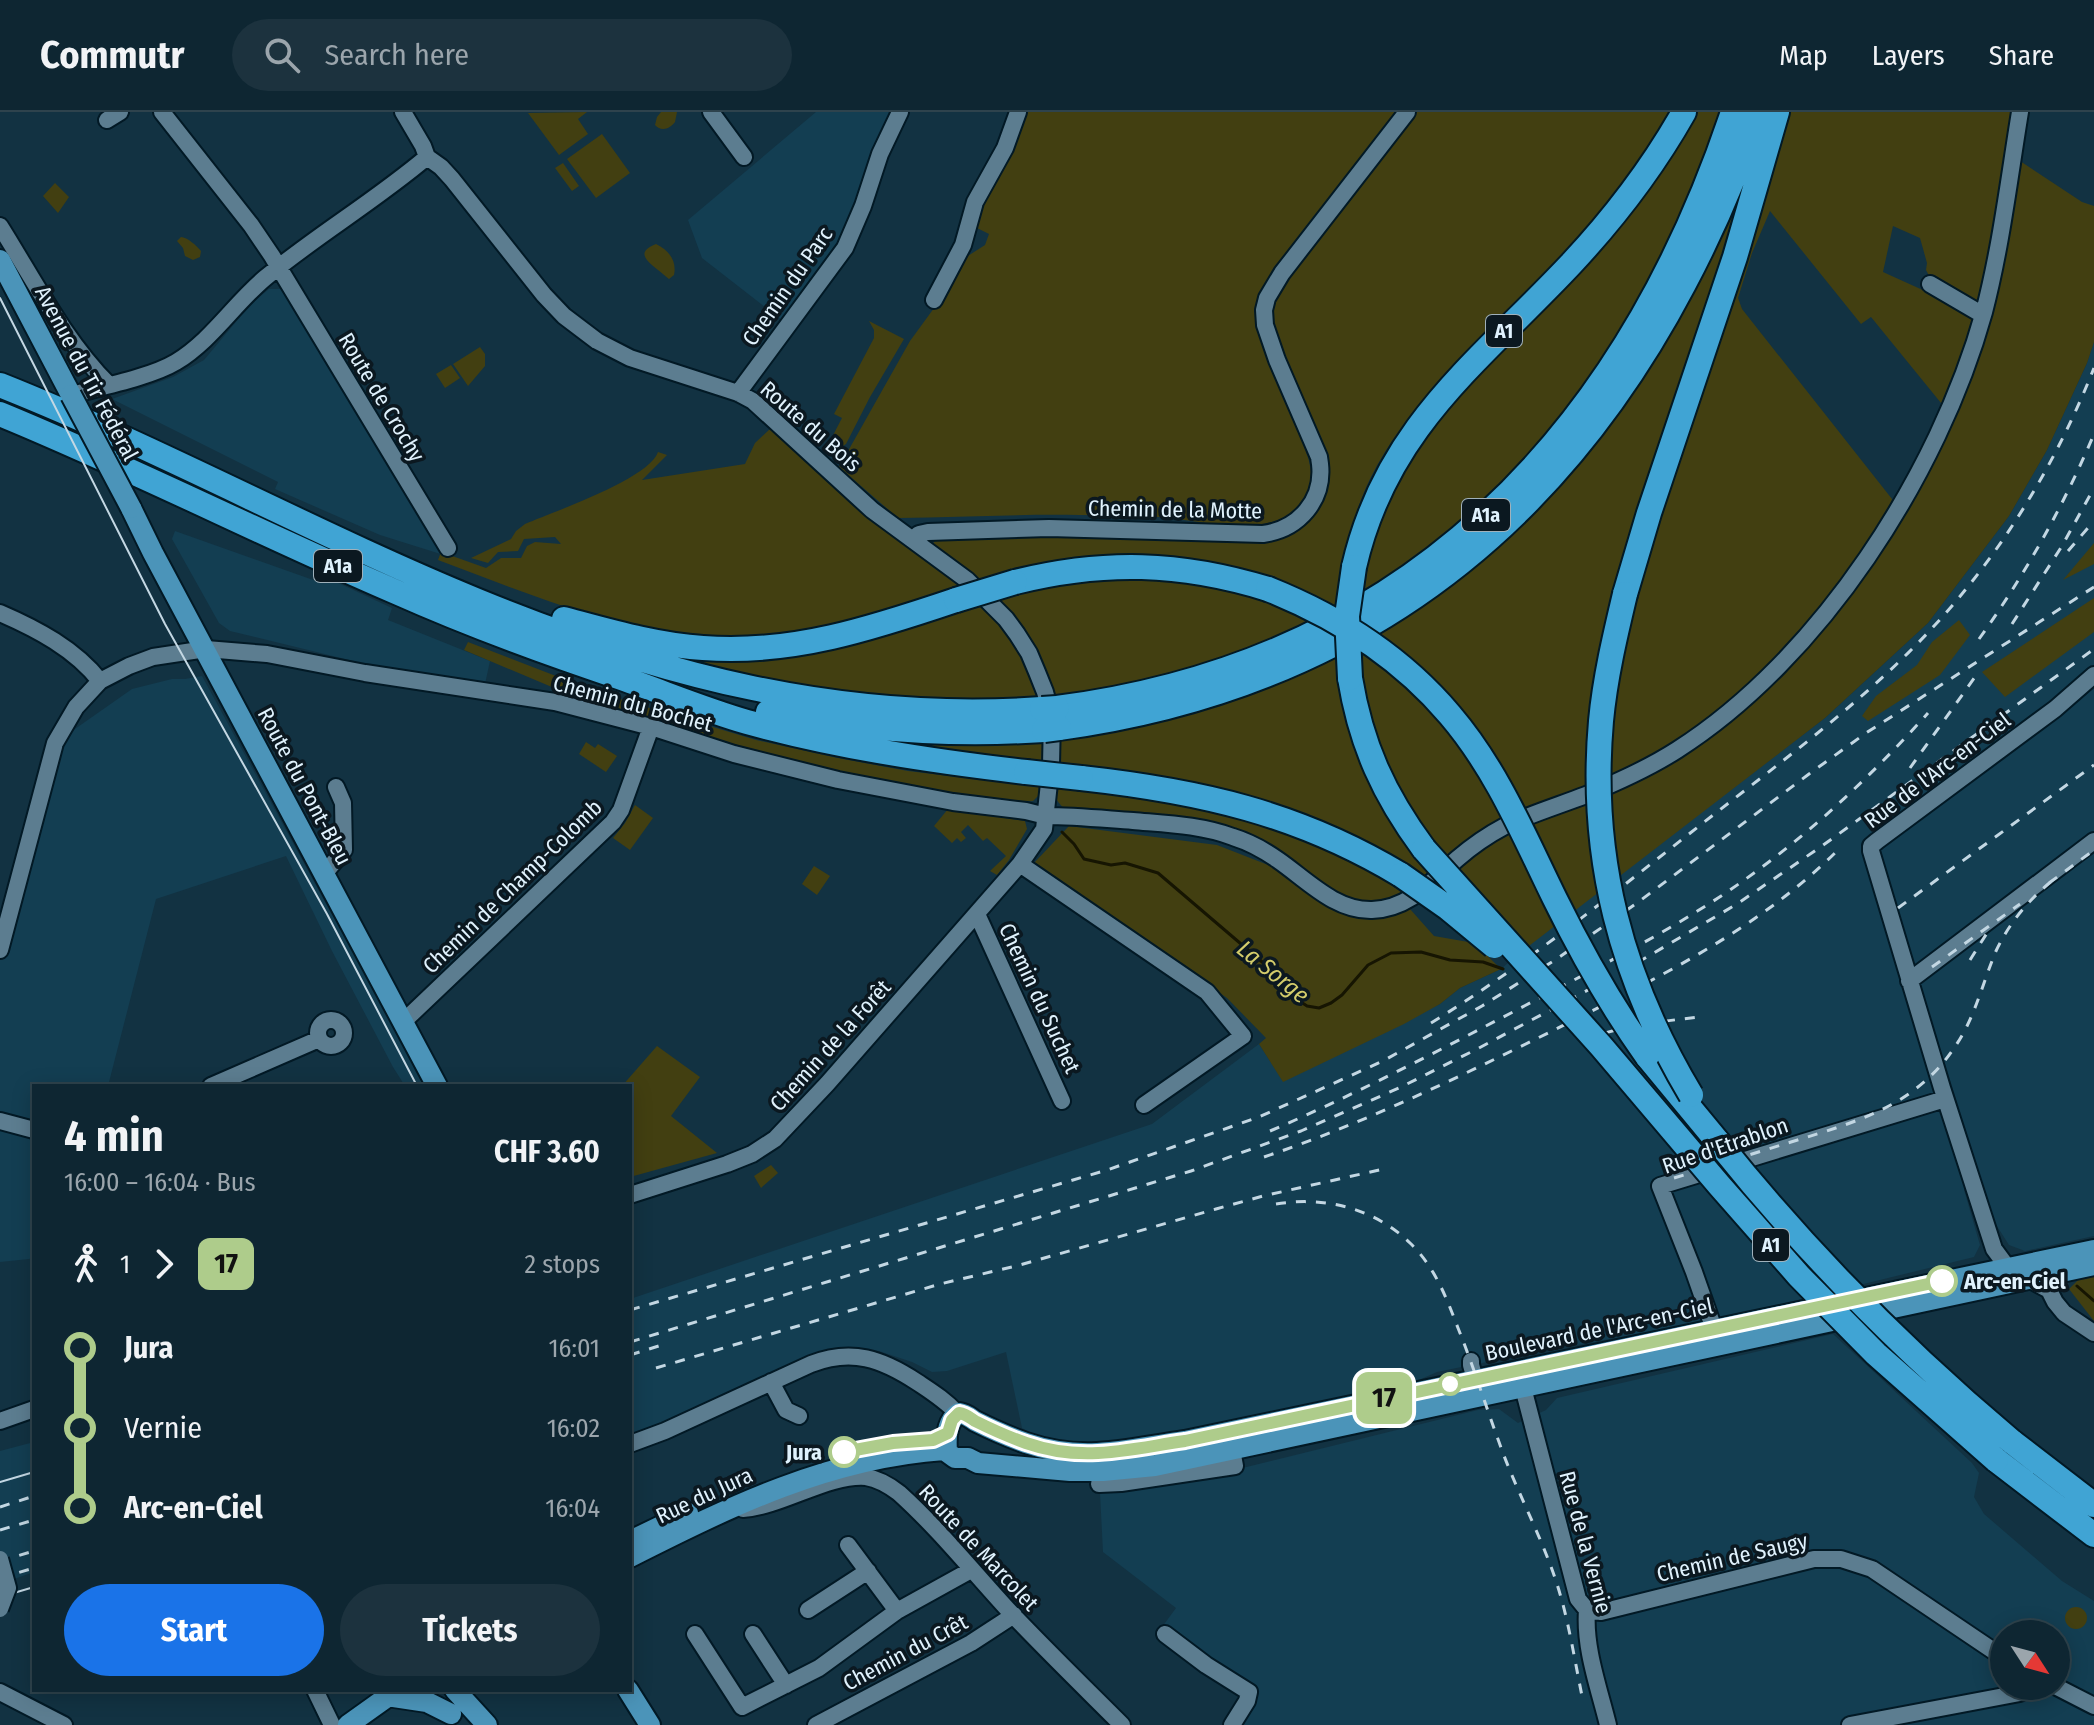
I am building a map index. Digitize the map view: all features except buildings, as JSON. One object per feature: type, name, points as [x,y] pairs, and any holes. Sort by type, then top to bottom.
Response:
[{"type":"highway","name":"A1","points":[[1684,112],[1648,169],[1603,228],[1454,383],[1410,437],[1380,488],[1368,515],[1354,567],[1347,616],[1350,678],[1358,721],[1380,780],[1395,808],[1424,849],[1567,1009],[1763,1237],[1911,1386],[1996,1460],[2094,1535]]},
{"type":"highway","name":"A1a","points":[[618,677],[751,709],[861,727],[1003,732],[1051,719],[1091,703],[1206,676],[1277,650],[1331,623],[1394,587],[1443,551],[1518,484],[1567,429],[1625,347],[1650,304],[1683,238],[1733,112]]},
{"type":"highway","name":"A1a","points":[[0,385],[424,578],[529,621],[627,656],[713,680],[796,697],[876,708],[1051,719],[1122,719],[1239,686],[1340,641],[1395,609],[1456,567],[1532,499],[1567,461],[1614,401],[1668,314],[1715,221],[1757,112]]},
{"type":"highway","name":"A1","points":[[1777,112],[1735,257],[1654,499],[1625,594],[1610,659],[1601,719],[1599,809],[1611,902],[1627,961],[1649,1017],[1718,1142],[1782,1218],[1856,1298],[1928,1369],[2011,1441],[2094,1505]]},
{"type":"highway","name":"A1a","points":[[0,414],[396,592],[540,651],[723,715],[790,733],[898,755],[1185,792],[1258,810],[1330,837],[1401,875],[1448,908],[1567,1009]]},
{"type":"highway","name":"A1a","points":[[285,513],[435,575],[521,606],[647,640],[701,648],[761,649],[820,640],[881,625],[1015,582],[1082,569],[1142,566],[1201,572],[1268,589],[1313,609],[1366,639],[1413,676],[1452,717],[1487,765],[1568,925],[1620,1016],[1647,1056],[1718,1142]]},
{"type":"main road","name":"Avenue du Tir Fédéral","points":[[0,260],[131,508]]},
{"type":"main road","name":"Route du Pont-Bleu","points":[[131,508],[436,1084]]},
{"type":"main road","name":"Boulevard de l'Arc-en-Ciel","points":[[947,1442],[955,1458],[1070,1471],[1128,1469],[1232,1450],[1714,1329],[2094,1250]]},
{"type":"main road","name":"Boulevard de l'Arc-en-Ciel","points":[[966,1417],[1044,1449],[1105,1454],[1185,1441],[1473,1370],[1520,1379],[2026,1279],[2049,1283],[2094,1265]]},
{"type":"main road","points":[[632,1540],[718,1499],[797,1466],[841,1452],[886,1451],[933,1440],[947,1442],[952,1420],[966,1417],[979,1427],[974,1451],[976,1460]]},
{"type":"main road","name":"Rue du Jura","points":[[632,1556],[726,1510],[808,1477],[861,1462],[886,1451]]},
{"type":"main road","points":[[1040,1468],[1099,1484]]},
{"type":"main road","points":[[348,1725],[389,1692]]},
{"type":"main road","points":[[333,1725],[389,1692],[427,1702],[459,1704]]},
{"type":"main road","points":[[436,1692],[459,1704],[487,1725]]},
{"type":"main road","points":[[627,1692],[631,1714],[629,1725]]},
{"type":"main road","points":[[628,1692],[650,1725]]},
{"type":"street","name":"Route de Crochy","points":[[162,112],[251,225],[448,548]]},
{"type":"street","name":"Route du Bois","points":[[403,112],[427,157],[452,179],[544,295],[578,327],[625,356],[738,393],[761,407],[872,510],[949,565],[1006,619],[1029,653],[1052,718],[1053,743],[1046,816]]},
{"type":"street","points":[[711,112],[744,157]]},
{"type":"street","name":"Chemin du Parc","points":[[738,393],[845,248],[880,154],[900,112]]},
{"type":"street","points":[[934,300],[958,255],[975,202],[1005,148],[1018,112]]},
{"type":"street","name":"Chemin de la Motte","points":[[913,539],[928,532],[1027,528],[1263,534],[1279,531],[1297,521],[1316,496],[1320,464],[1272,347],[1264,316],[1267,298],[1282,273],[1407,112]]},
{"type":"street","name":"Chemin du Bochet","points":[[100,681],[153,657],[206,649],[267,654],[365,673],[555,702],[651,727],[734,754],[838,780],[1046,816],[1209,830],[1247,842],[1269,854],[1328,897],[1349,907],[1374,910],[1406,901],[1420,893],[1483,838],[1642,770],[1719,722],[1812,629],[1845,587],[1912,486],[1952,405],[1983,315],[1993,273],[2020,112]]},
{"type":"street","points":[[71,395],[175,363],[201,343],[264,279],[427,157]]},
{"type":"street","points":[[0,226],[65,331],[109,385]]},
{"type":"street","points":[[1930,284],[1983,315]]},
{"type":"street","points":[[0,613],[42,634],[80,659],[100,681],[80,700],[55,743],[0,950]]},
{"type":"street","name":"Rue de l'Arc-en-Ciel","points":[[1909,981],[1871,846],[2061,704],[2094,675]]},
{"type":"street","name":"Chemin de Champ-Colomb","points":[[403,1022],[613,822],[621,810],[651,727]]},
{"type":"street","points":[[325,873],[344,850],[343,803],[336,787]]},
{"type":"street","name":"Chemin de la Forêt","points":[[632,1194],[727,1164],[752,1154],[775,1139],[821,1091],[1020,864],[1043,833],[1046,816]]},
{"type":"street","points":[[2026,1279],[2008,1268],[1989,1237],[1909,981],[2094,841]]},
{"type":"street","points":[[1020,864],[1207,992],[1243,1036],[1144,1105]]},
{"type":"street","name":"Chemin du Suchet","points":[[977,914],[1062,1101]]},
{"type":"street","points":[[216,1084],[319,1039]]},
{"type":"street","name":"Rue d'Etrablon","points":[[1714,1329],[1660,1186],[1945,1099]]},
{"type":"street","points":[[0,1121],[32,1129]]},
{"type":"street","points":[[2066,1256],[2049,1283],[2055,1302],[2064,1313],[2094,1333]]},
{"type":"street","points":[[1986,1289],[2008,1268]]},
{"type":"street","points":[[632,1443],[820,1360],[845,1356],[866,1358],[903,1372],[966,1417]]},
{"type":"street","name":"Rue de la Vernie","points":[[1520,1379],[1578,1599],[1587,1610],[1590,1651],[1608,1725]]},
{"type":"street","points":[[771,1382],[786,1410],[799,1416]]},
{"type":"street","points":[[0,1421],[32,1410]]},
{"type":"street","points":[[1099,1484],[1235,1466],[1232,1450]]},
{"type":"street","name":"Route de Marcolet","points":[[726,1510],[755,1508],[845,1479],[869,1477],[892,1488],[1122,1725]]},
{"type":"street","points":[[848,1545],[897,1611]]},
{"type":"street","points":[[0,1559],[4,1587],[0,1609]]},
{"type":"street","name":"Chemin de Saugy","points":[[1587,1610],[1601,1612],[1794,1562],[1841,1559],[1863,1565],[1885,1577],[1990,1648]]},
{"type":"street","points":[[695,1634],[742,1707],[819,1668],[897,1611],[971,1570]]},
{"type":"street","points":[[808,1610],[868,1571]]},
{"type":"street","name":"Chemin du Crêt","points":[[816,1725],[971,1643],[1014,1615]]},
{"type":"street","points":[[753,1634],[786,1685]]},
{"type":"street","points":[[1165,1634],[1249,1692],[1232,1725]]},
{"type":"street","points":[[0,1692],[64,1725]]},
{"type":"street","points":[[316,1692],[333,1725]]},
{"type":"street","points":[[2070,1694],[2094,1706]]},
{"type":"street","points":[[1850,1725],[1990,1699]]},
{"type":"shaded area","points":[[587,112],[578,119],[588,134],[559,155],[528,113]]},
{"type":"shaded area","points":[[661,112],[677,112],[675,122],[668,128],[655,125]]},
{"type":"shaded area","points":[[816,112],[894,112],[841,244],[783,321],[702,258],[688,220]]},
{"type":"shaded area","points":[[1025,112],[1670,112],[1643,156],[1596,218],[1544,276],[1426,396],[1386,450],[1363,495],[1352,528],[1337,614],[1236,569],[1212,563],[1121,554],[1039,565],[978,582],[932,546],[936,538],[1027,534],[1259,540],[1316,507],[1314,437],[1303,443],[1311,481],[1302,502],[1285,517],[1256,525],[1100,515],[898,518],[839,467],[910,341],[937,304],[960,261],[985,245],[989,234],[973,226],[988,187]]},
{"type":"shaded area","points":[[1692,112],[1721,112],[1696,183],[1641,297],[1590,381],[1520,466],[1447,535],[1356,598],[1365,554],[1412,448]]},
{"type":"shaded area","points":[[1770,112],[1652,476],[1591,788],[1446,863],[1413,821],[1368,727],[1355,648],[1452,584],[1496,547],[1538,508],[1613,421],[1676,323],[1726,219]]},
{"type":"shaded area","points":[[1790,112],[2012,112],[1995,220],[1977,305],[1933,283],[1926,270],[1920,238],[1893,226],[1883,272],[1969,311],[1972,319],[1947,400],[1941,403],[1871,317],[1861,324],[1770,211],[1738,298],[1742,309],[1892,499],[1891,511],[1867,549],[1806,626],[1751,687],[1673,747],[1608,782],[1611,717],[1636,600],[1749,253]]},
{"type":"shaded area","points":[[602,134],[630,173],[596,198],[567,159]]},
{"type":"shaded area","points":[[2020,161],[2082,202],[2094,206],[2094,342],[2047,450],[2009,516],[1928,623],[1825,718],[1525,949],[1453,871],[1486,843],[1723,726],[1758,697],[1818,633],[1979,352],[1999,284]]},
{"type":"shaded area","points":[[563,163],[579,186],[572,191],[555,168]]},
{"type":"shaded area","points":[[55,183],[69,197],[58,213],[43,196]]},
{"type":"shaded area","points":[[181,237],[201,251],[200,257],[193,260],[185,256],[177,241]]},
{"type":"shaded area","points":[[656,244],[665,249],[673,261],[674,275],[669,279],[645,257],[646,250]]},
{"type":"shaded area","points":[[269,289],[283,289],[447,556],[380,535],[275,489],[278,482],[112,399],[173,377],[204,360],[251,304]]},
{"type":"shaded area","points":[[869,321],[904,339],[846,444],[837,450],[830,441],[842,418],[834,414],[874,338]]},
{"type":"shaded area","points":[[2094,342],[2094,1236],[2025,1251],[2009,1245],[1995,1223],[1871,839],[1965,1180],[1964,1190],[1980,1245],[1974,1257],[1700,1322],[1437,1372],[1412,1383],[1174,1435],[1115,1444],[1088,1444],[1037,1436],[1022,1428],[1006,1352],[947,1371],[932,1372],[879,1351],[848,1347],[813,1355],[670,1422],[632,1435],[632,1298],[1152,1124],[1259,1044],[1283,1081],[1440,1004],[1460,988],[1501,969],[1544,932],[1825,718],[1928,623],[2009,516],[2047,450]]},
{"type":"shaded area","points":[[480,347],[485,354],[485,366],[468,386],[453,364]]},
{"type":"shaded area","points":[[451,365],[460,378],[445,388],[436,374]]},
{"type":"shaded area","points":[[771,428],[854,506],[964,586],[862,619],[810,631],[784,636],[716,638],[675,634],[594,616],[438,560],[441,552],[486,568],[501,558],[521,558],[527,546],[535,542],[561,544],[555,537],[524,539],[518,551],[498,552],[488,563],[471,558],[511,539],[525,524],[577,503],[637,473],[658,452],[667,455],[642,480],[745,464],[755,443]]},
{"type":"shaded area","points":[[175,531],[316,581],[321,575],[392,608],[388,620],[490,661],[485,684],[386,669],[230,631],[219,623],[172,539]]},
{"type":"shaded area","points":[[2094,543],[2094,564],[2063,580]]},
{"type":"shaded area","points":[[1102,574],[1205,581],[1318,618],[1256,647],[1155,680],[1052,698],[994,596]]},
{"type":"shaded area","points":[[2094,598],[2094,632],[2005,697],[1982,672]]},
{"type":"shaded area","points":[[980,601],[1020,651],[1040,699],[935,701],[803,687],[697,665],[651,649],[695,656]]},
{"type":"shaded area","points":[[1959,620],[1970,635],[1940,675],[1868,721],[1862,716],[1876,696],[1917,665],[1932,642]]},
{"type":"shaded area","points":[[468,642],[600,693],[756,740],[908,771],[1041,787],[1033,801],[1016,804],[895,785],[810,767],[585,701],[464,650]]},
{"type":"shaded area","points":[[1337,657],[1355,746],[1393,826],[1431,873],[1423,881],[1387,858],[1058,768],[1059,739],[1131,728],[1201,709]]},
{"type":"shaded area","points":[[202,676],[348,940],[423,1084],[404,1084],[393,1067],[286,856],[156,899],[109,1084],[32,1084],[32,1258],[0,1262],[0,950],[55,743],[132,689],[172,679]]},
{"type":"shaded area","points":[[1045,740],[1044,766],[883,742],[959,744]]},
{"type":"shaded area","points":[[586,742],[595,748],[598,744],[617,756],[606,772],[579,754]]},
{"type":"shaded area","points":[[1053,787],[1122,792],[1195,804],[1324,845],[1412,891],[1384,903],[1360,903],[1328,890],[1263,842],[1066,810],[1057,800]]},
{"type":"shaded area","points":[[635,805],[653,818],[630,850],[613,838]]},
{"type":"shaded area","points":[[948,809],[1025,821],[1027,829],[997,875],[990,871],[1006,856],[987,838],[983,841],[968,825],[961,832],[966,838],[961,842],[957,838],[952,843],[934,826]]},
{"type":"shaded area","points":[[1069,826],[1217,845],[1273,867],[1321,901],[1350,915],[1377,918],[1410,909],[1434,936],[1474,943],[1501,969],[1460,988],[1440,1004],[1404,1024],[1283,1082],[1259,1044],[1266,1038],[1227,998],[1034,863]]},
{"type":"shaded area","points":[[814,866],[830,876],[817,895],[802,884]]},
{"type":"shaded area","points":[[657,1046],[700,1077],[671,1116],[717,1153],[632,1176],[632,1084],[624,1084]]},
{"type":"shaded area","points":[[771,1165],[778,1173],[761,1188],[754,1176]]},
{"type":"shaded area","points":[[2094,1276],[2094,1321],[2069,1289],[2078,1280]]},
{"type":"shaded area","points":[[1833,1334],[1972,1463],[1979,1473],[1974,1497],[1984,1514],[2062,1581],[2094,1601],[2094,1725],[1223,1725],[1241,1692],[1157,1634],[1176,1608],[1103,1552],[1100,1493],[1222,1473],[1478,1410],[1499,1409],[1518,1423],[1546,1410],[1557,1398]]},
{"type":"shaded area","points":[[32,1443],[32,1573],[0,1584],[0,1451]]},
{"type":"shaded area","points":[[2076,1607],[2086,1614],[2084,1626],[2076,1629],[2070,1627],[2070,1620],[2065,1618],[2068,1610]]},
{"type":"waterway","name":"La Sorge","points":[[1062,832],[1084,859],[1111,865],[1125,863],[1158,873],[1268,967],[1295,998],[1307,1006],[1319,1008],[1331,1003],[1368,965],[1391,953],[1421,952],[1450,960],[1483,962],[1503,969]]},
{"type":"waterway","name":"La Sorge","points":[[2077,1286],[2094,1301]]},
{"type":"tram line","points":[[0,298],[165,624],[327,914],[416,1084]]},
{"type":"tram line","points":[[0,1482],[32,1473]]},
{"type":"tram line","points":[[0,1597],[32,1588]]},
{"type":"railway","points":[[1431,1023],[1530,956],[1626,884],[1890,671],[1971,583],[2019,516],[2060,444],[2094,368]]},
{"type":"railway","points":[[1979,639],[2042,540],[2094,434]]},
{"type":"railway","points":[[2012,624],[2062,546],[2094,488]]},
{"type":"railway","points":[[2068,551],[2094,521]]},
{"type":"railway","points":[[632,1309],[1107,1170],[1259,1117],[1383,1061],[1482,1006],[1555,960],[1866,733],[2094,587]]},
{"type":"railway","points":[[632,1341],[1191,1171],[1301,1131],[1399,1088],[1618,974],[1737,904],[2094,649]]},
{"type":"railway","points":[[1910,768],[1975,677]]},
{"type":"railway","points":[[1270,1131],[1511,1013],[1693,914],[1803,835],[1880,764],[1928,713]]},
{"type":"railway","points":[[1898,908],[2094,765]]},
{"type":"railway","points":[[1264,1157],[1337,1130],[1443,1084],[1663,974],[1738,930],[1807,879],[1839,849]]},
{"type":"railway","points":[[2049,883],[2094,850]]},
{"type":"railway","points":[[1674,1178],[1843,1125],[1912,1092],[1949,1055],[1965,1030],[1996,951],[2008,929],[2039,892],[2058,876]]},
{"type":"railway","points":[[1932,967],[2020,904]]},
{"type":"railway","points":[[1970,960],[1987,933]]},
{"type":"railway","points":[[1587,1038],[1634,1025],[1698,1017]]},
{"type":"railway","points":[[656,1368],[940,1284],[1020,1265],[1263,1196],[1388,1168]]},
{"type":"railway","points":[[1276,1204],[1313,1202],[1365,1213],[1410,1243],[1433,1272],[1454,1316],[1505,1459],[1555,1578],[1582,1696]]},
{"type":"railway","points":[[632,1354],[665,1344]]},
{"type":"railway","points":[[0,1507],[32,1497]]},
{"type":"railway","points":[[0,1530],[32,1521]]},
{"type":"railway","points":[[0,1561],[32,1552]]},
{"type":"railway","points":[[0,1578],[32,1569]]},
{"type":"bus line","name":"17","points":[[844,1452],[941,1438],[948,1433],[955,1414],[959,1413],[1044,1449],[1091,1455],[1138,1449],[1942,1281]]},
{"type":"place","name":"Arc-en-Ciel","points":[[1942,1281]]},
{"type":"place","name":"Jura","points":[[844,1452]]}]
